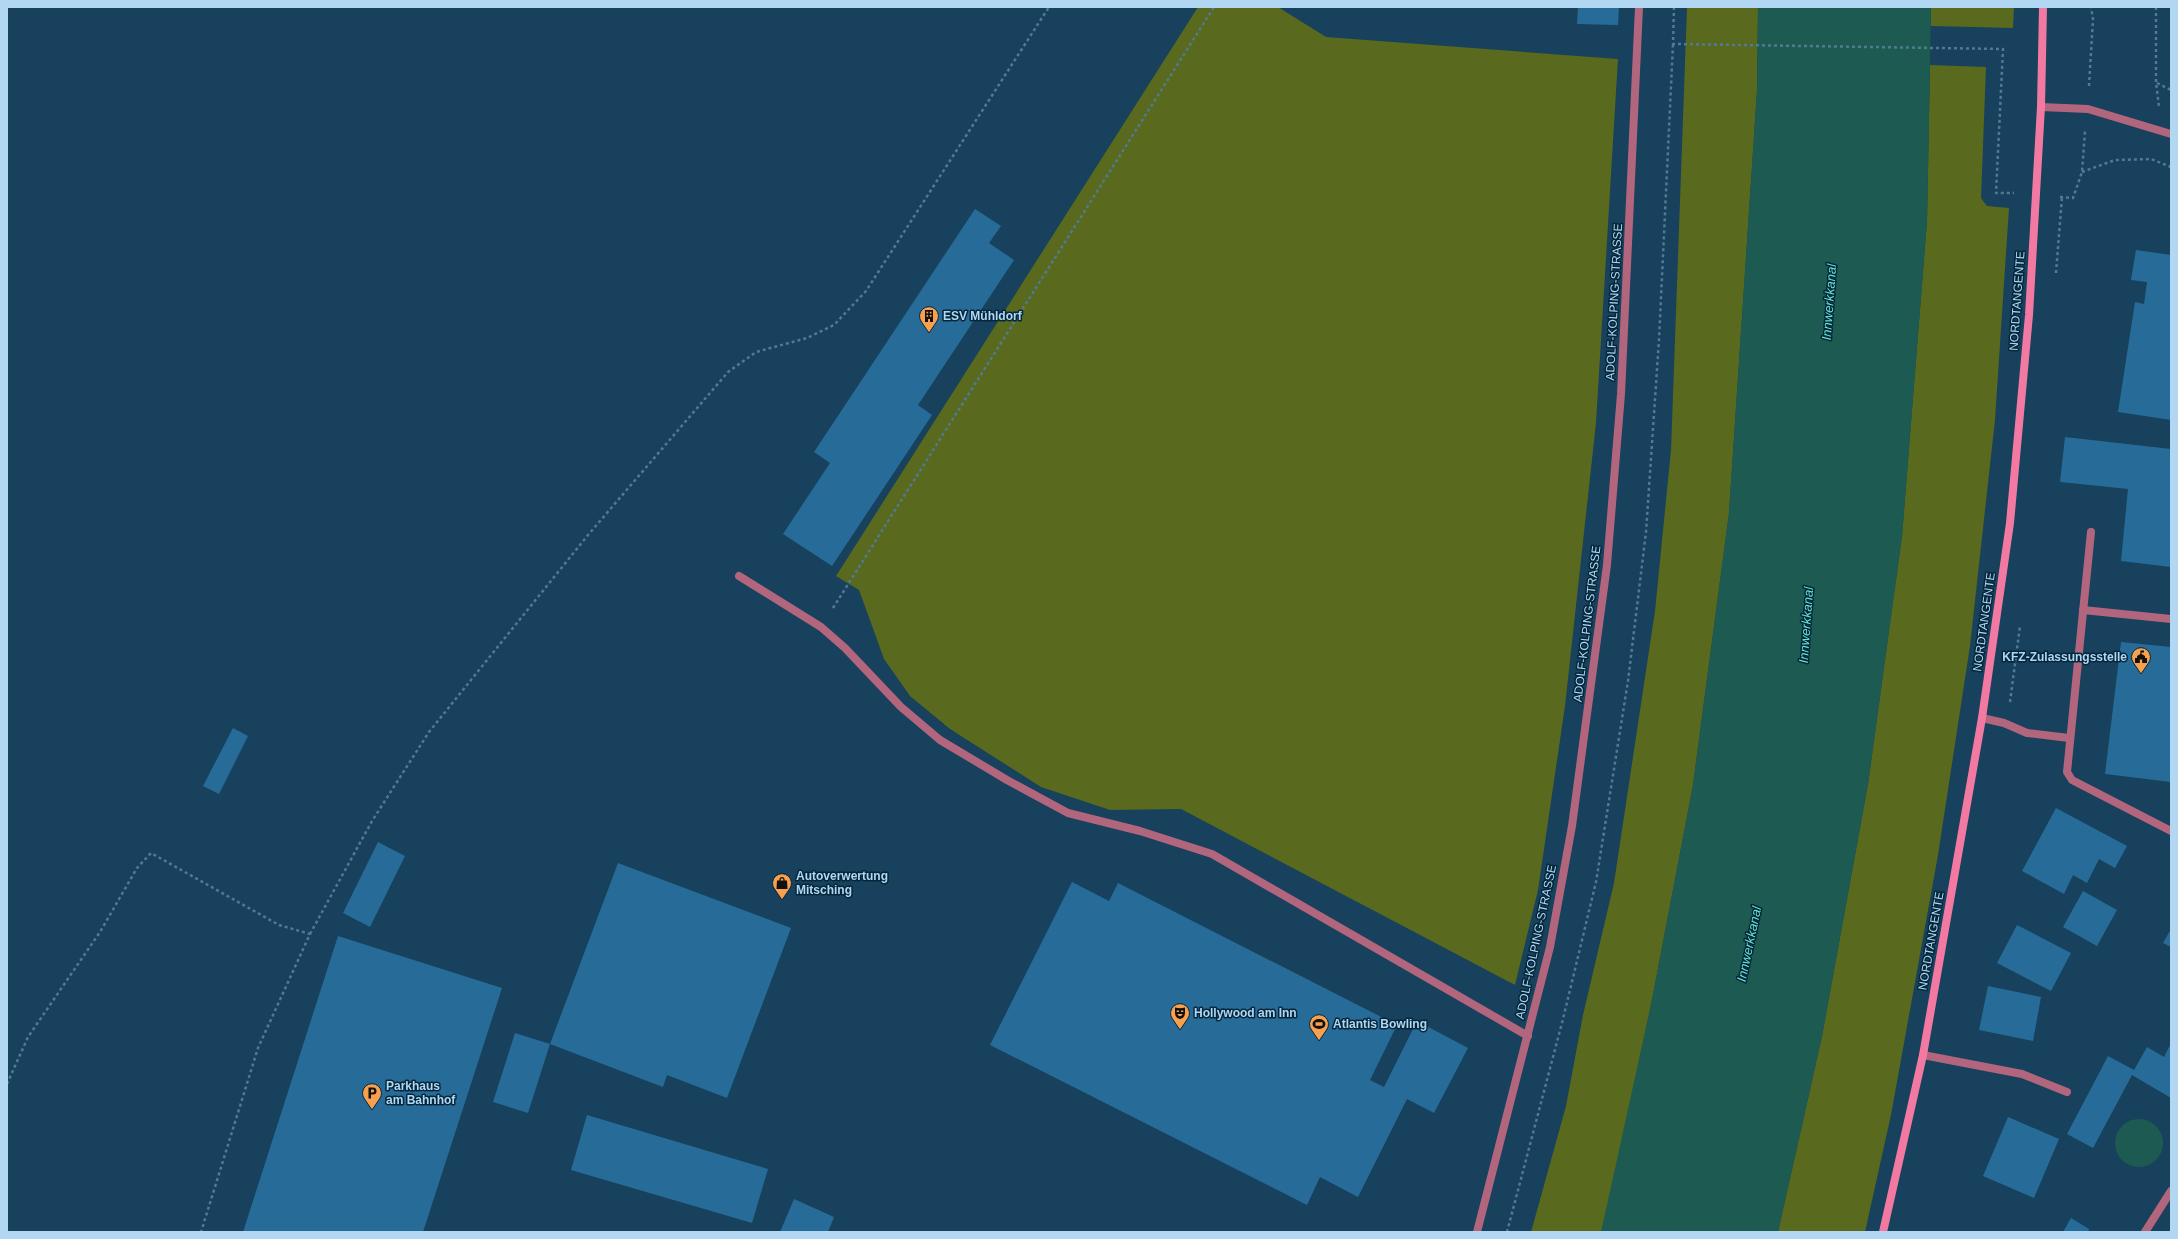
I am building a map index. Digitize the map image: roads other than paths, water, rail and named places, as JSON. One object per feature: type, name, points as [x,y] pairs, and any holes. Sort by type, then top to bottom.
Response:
[{"type":"main road","name":"NORDTANGENTE","points":[[1883,1232],[1923,1055],[1982,718],[2010,523],[2029,316],[2041,106],[2043,7]]},
{"type":"street","name":"ADOLF-KOLPING-STRASSE","points":[[1477,1232],[1550,947],[1572,826],[1607,565],[1621,394],[1639,7]]},
{"type":"street","points":[[2041,106],[2088,109],[2171,134]]},
{"type":"street","points":[[2091,532],[2067,772],[2072,780],[2171,831]]},
{"type":"street","points":[[739,576],[821,627],[845,648],[901,707],[940,740],[1007,780],[1068,813],[1140,831],[1212,854],[1528,1036]]},
{"type":"street","points":[[2083,610],[2171,619]]},
{"type":"street","points":[[1982,718],[2004,723],[2027,733],[2070,738]]},
{"type":"street","points":[[1923,1055],[2022,1074],[2067,1092]]},
{"type":"street","points":[[2145,1232],[2171,1190]]},
{"type":"water","name":"Innwerkkanal","points":[[1758,7],[1931,7],[1927,221],[1902,536],[1868,784],[1822,1036],[1778,1232],[1601,1232],[1651,1005],[1693,785],[1729,513],[1757,91]]},
{"type":"water","points":[[2134,1119],[2144,1119],[2153,1123],[2159,1129],[2162,1134],[2162,1152],[2153,1163],[2144,1167],[2134,1167],[2125,1163],[2119,1157],[2115,1148],[2115,1138],[2119,1129],[2125,1123]]},
{"type":"place","name":"ESV Mühldorf","points":[[929,333]]},
{"type":"place","name":"KFZ-Zulassungsstelle","points":[[2141,674]]},
{"type":"place","name":"Autoverwertung Mitsching","points":[[782,900]]},
{"type":"place","name":"Hollywood am Inn","points":[[1180,1030]]},
{"type":"place","name":"Atlantis Bowling","points":[[1319,1041]]},
{"type":"place","name":"Parkhaus am Bahnhof","points":[[372,1110]]}]
